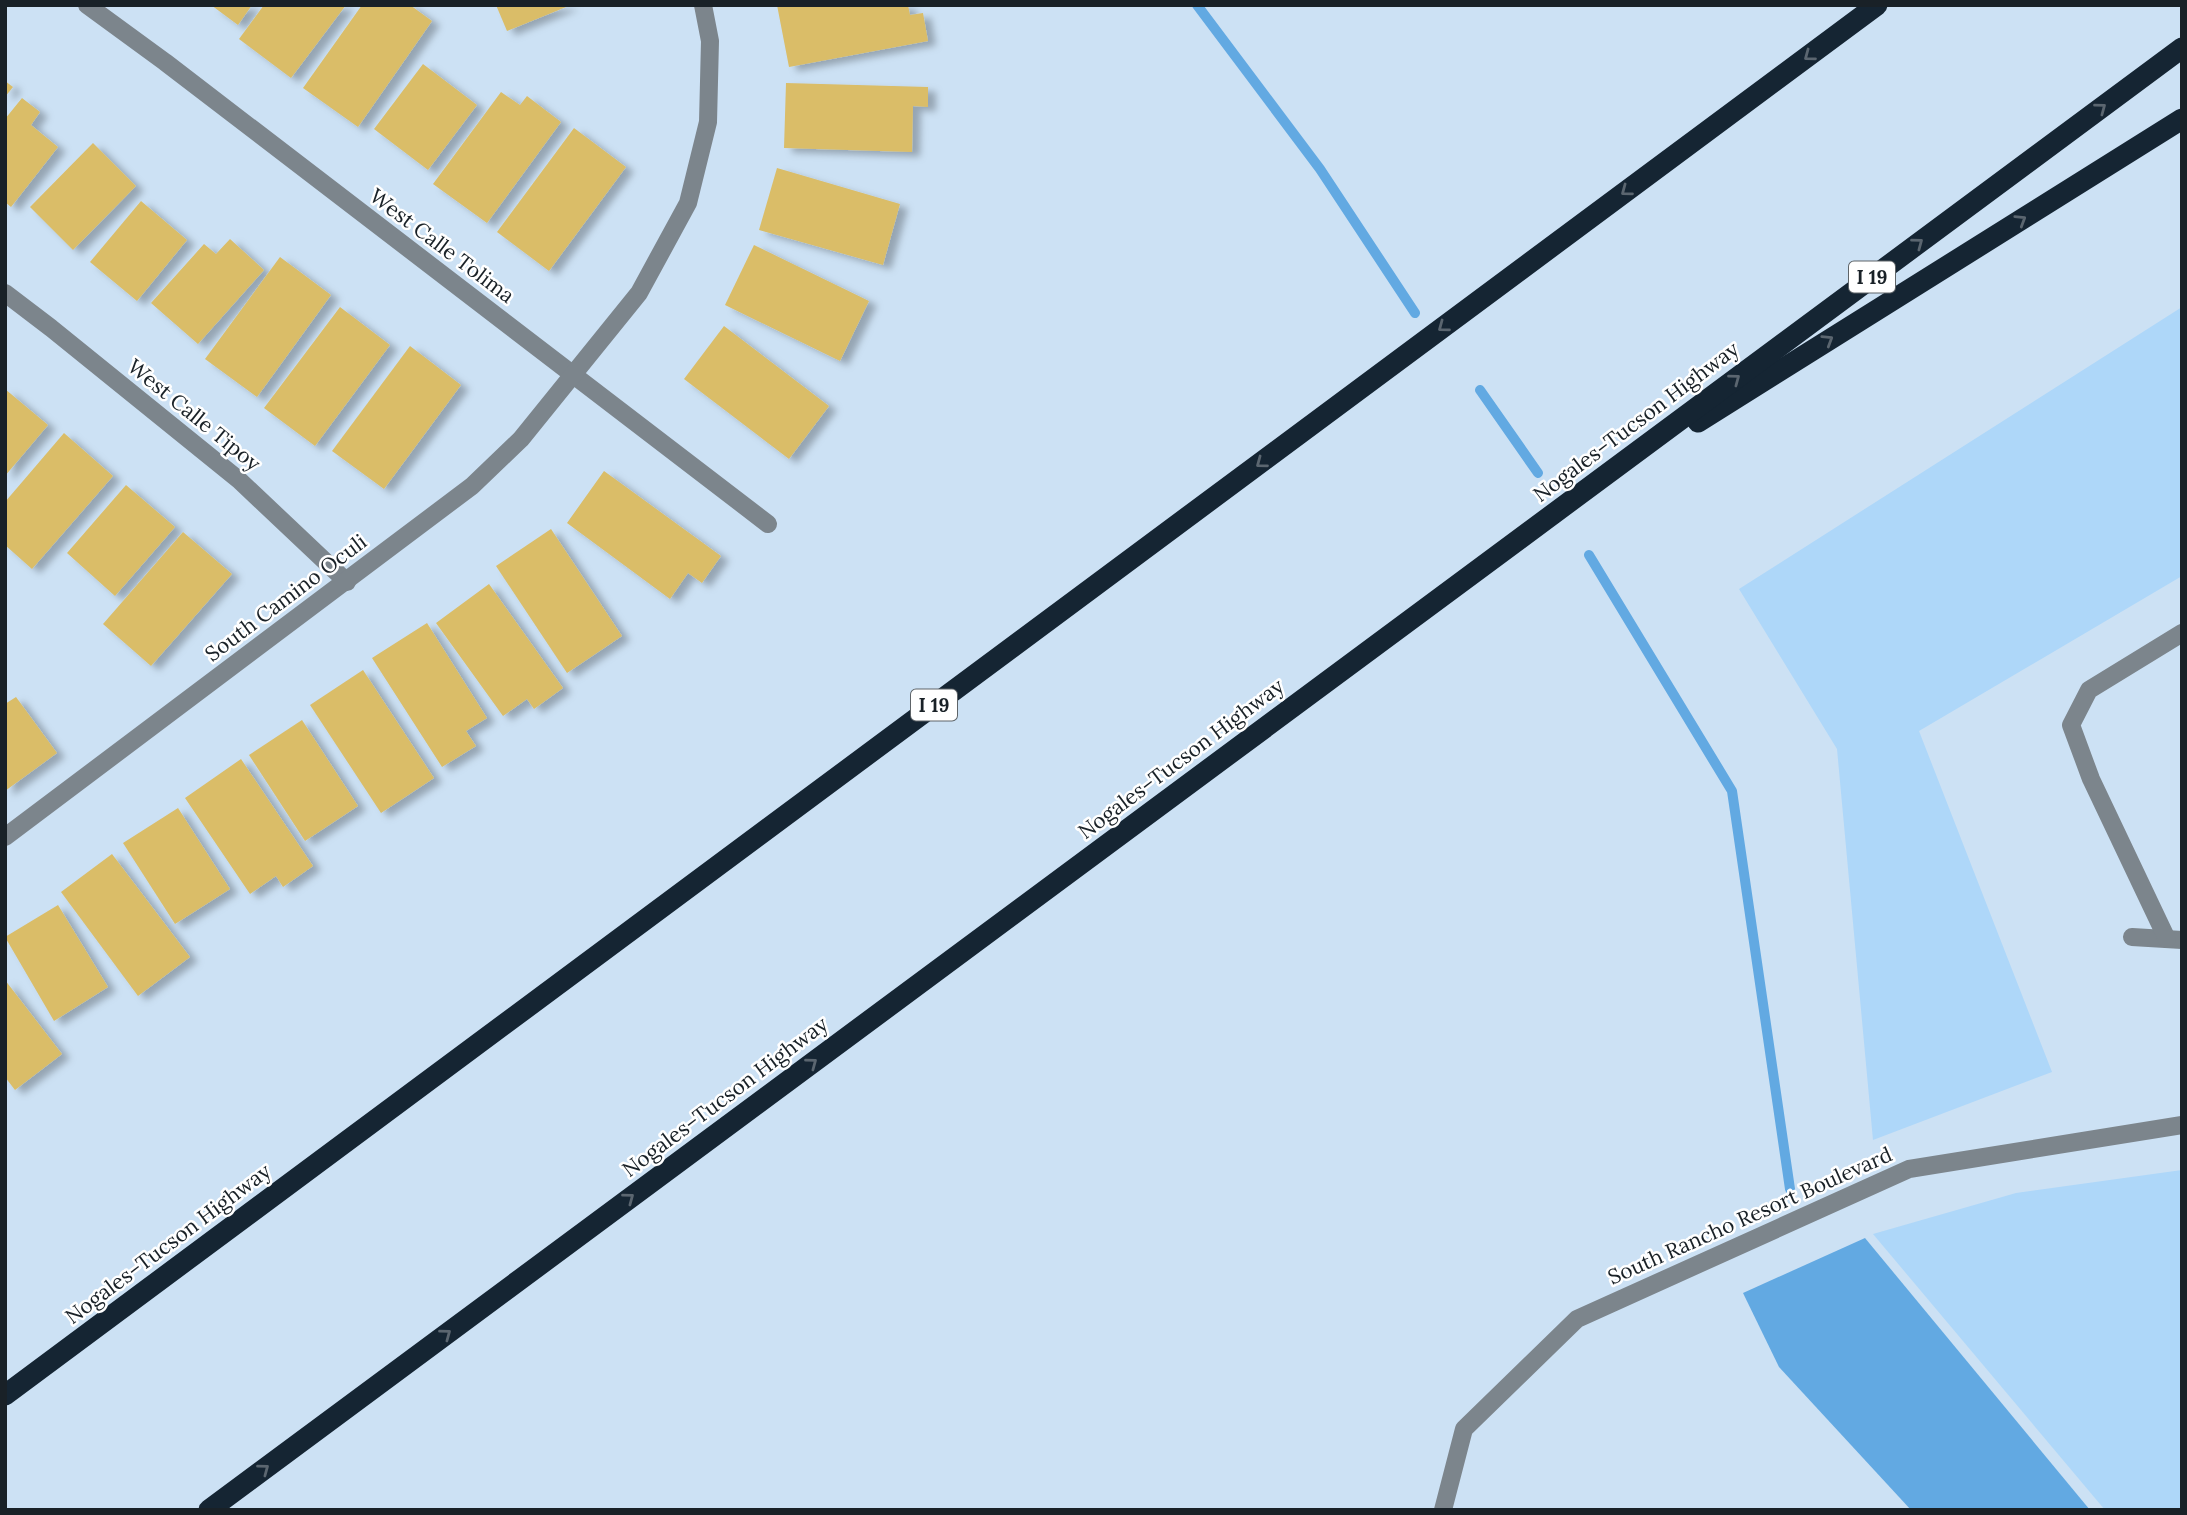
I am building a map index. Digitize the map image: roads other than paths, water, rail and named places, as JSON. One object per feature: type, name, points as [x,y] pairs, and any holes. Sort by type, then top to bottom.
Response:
[{"type":"highway","name":"Nogales–Tucson Highway","points":[[5,1395],[1872,9]]},
{"type":"highway","name":"Nogales–Tucson Highway","points":[[209,1510],[2182,48]]},
{"type":"highway","points":[[1562,507],[2182,119]]},
{"type":"street","name":"West Calle Tolima","points":[[87,5],[768,524]]},
{"type":"street","name":"South Camino Oculi","points":[[5,836],[347,582],[472,486],[522,439],[639,293],[688,203],[708,121],[710,41],[703,5]]},
{"type":"street","name":"West Calle Tipoy","points":[[5,293],[239,480],[347,582]]},
{"type":"street","points":[[2174,939],[2091,779],[2071,725],[2089,690],[2182,633]]},
{"type":"street","points":[[2132,937],[2174,939]]},
{"type":"street","name":"South Rancho Resort Boulevard","points":[[1443,1510],[1464,1429],[1577,1319],[1909,1169],[2182,1125]]},
{"type":"waterway","points":[[1197,5],[1320,169],[1415,313]]},
{"type":"waterway","points":[[1480,390],[1538,473]]},
{"type":"waterway","points":[[1589,555],[1732,791],[1790,1189]]}]
